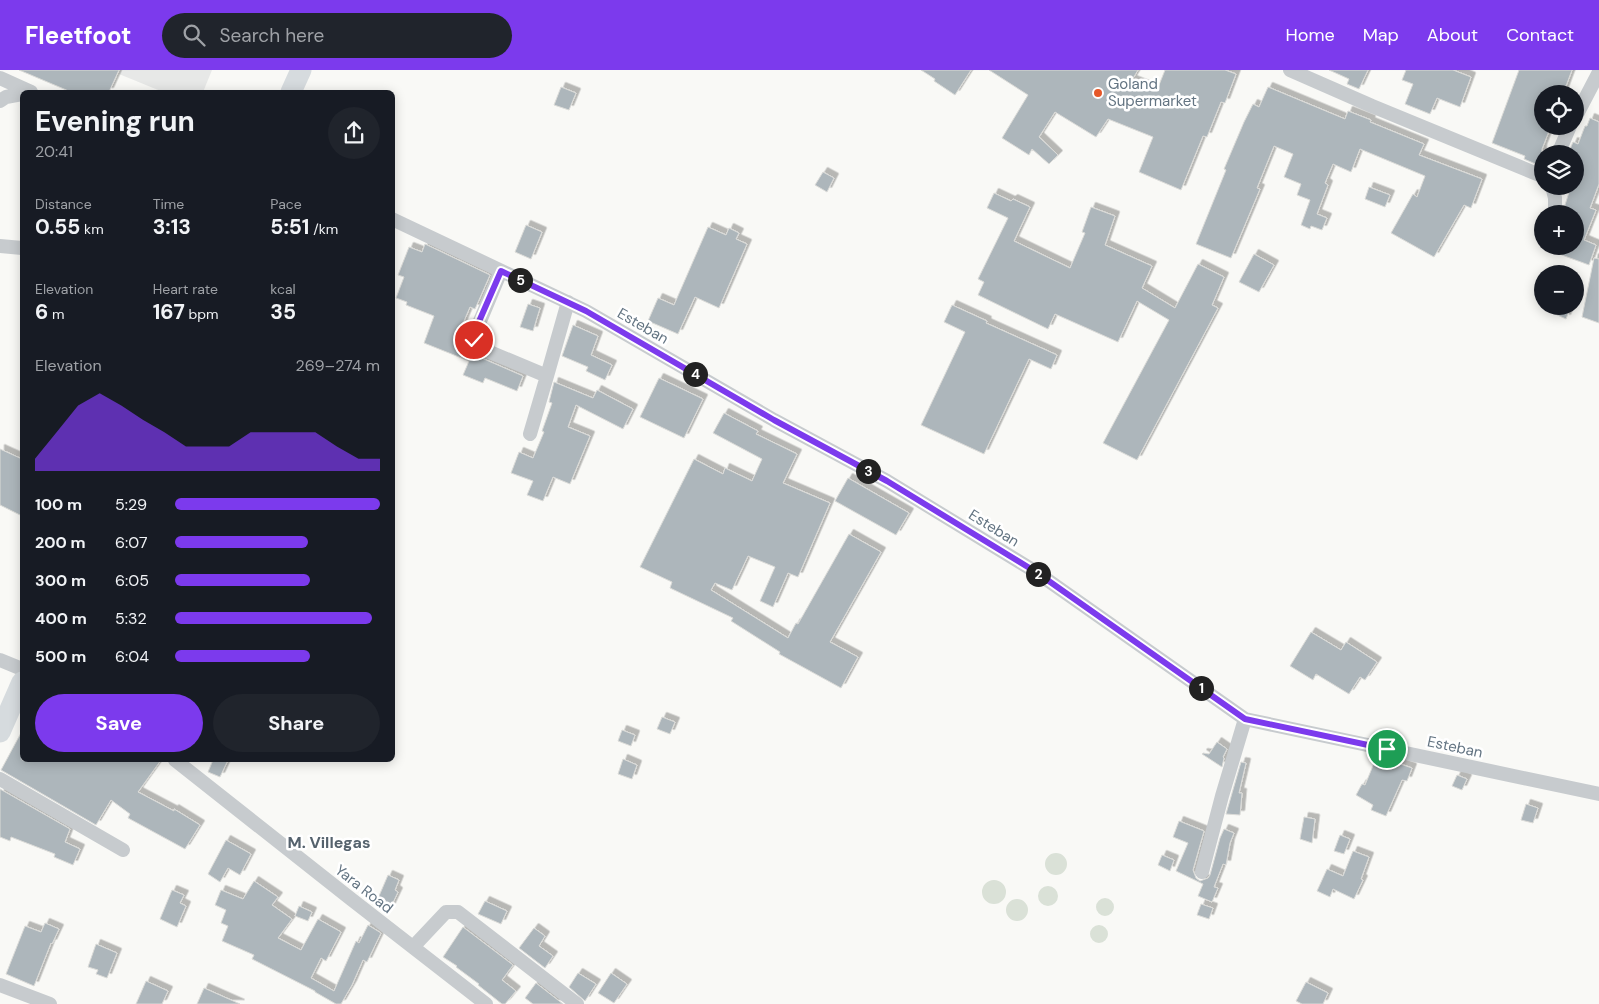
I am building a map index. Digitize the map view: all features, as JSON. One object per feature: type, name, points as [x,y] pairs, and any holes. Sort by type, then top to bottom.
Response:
[{"type":"main road","points":[[292,90],[301,70]]},
{"type":"main road","points":[[0,732],[20,687]]},
{"type":"street","points":[[1290,70],[1406,121],[1534,173]]},
{"type":"street","points":[[1584,101],[1599,72]]},
{"type":"street","points":[[0,78],[26,90]]},
{"type":"street","points":[[0,101],[6,97],[20,94]]},
{"type":"street","name":"Esteban","points":[[395,220],[568,302],[774,420],[887,481],[1028,567],[1245,719],[1599,794]]},
{"type":"street","points":[[0,246],[20,248]]},
{"type":"street","points":[[501,271],[474,333],[474,340],[480,348],[547,376]]},
{"type":"street","points":[[530,434],[568,302]]},
{"type":"street","points":[[0,660],[20,668]]},
{"type":"street","points":[[1202,872],[1245,719]]},
{"type":"street","name":"Yara Road","points":[[178,762],[486,1004]]},
{"type":"street","points":[[0,779],[123,850]]},
{"type":"street","points":[[413,948],[446,912],[458,912],[577,1004]]},
{"type":"street","points":[[0,984],[50,1004]]},
{"type":"shaded area","points":[[121,70],[212,70],[204,90],[158,90],[119,74]]},
{"type":"shaded area","points":[[1056,853],[1066,860],[1067,864],[1060,874],[1056,875],[1046,868],[1045,864],[1052,854]]},
{"type":"shaded area","points":[[994,880],[1003,883],[1006,892],[1003,901],[994,904],[985,901],[982,892],[985,883]]},
{"type":"shaded area","points":[[1048,886],[1055,889],[1058,896],[1055,903],[1048,906],[1041,903],[1038,896],[1041,889]]},
{"type":"shaded area","points":[[1101,898],[1109,898],[1114,903],[1112,914],[1101,916],[1096,911],[1096,903]]},
{"type":"shaded area","points":[[1017,899],[1025,902],[1028,910],[1025,918],[1017,921],[1009,918],[1006,910],[1009,902]]},
{"type":"shaded area","points":[[1095,925],[1103,925],[1108,930],[1106,941],[1095,943],[1090,938],[1090,930]]},
{"type":"building","points":[[19,70],[119,70],[110,90],[66,90]]},
{"type":"building","points":[[921,70],[971,70],[955,95]]},
{"type":"building","points":[[989,70],[1138,70],[1132,80],[1157,90],[1165,70],[1225,70],[1236,74],[1225,103],[1221,102],[1207,137],[1203,136],[1181,190],[1139,172],[1153,137],[1108,119],[1096,137],[1055,112],[1039,137],[1058,155],[1049,164],[1032,149],[1029,155],[1002,138],[1028,95]]},
{"type":"building","points":[[1329,70],[1368,70],[1359,89],[1347,84],[1349,79]]},
{"type":"building","points":[[1406,70],[1453,70],[1471,77],[1460,107],[1437,98],[1430,114],[1405,104],[1413,84],[1402,80]]},
{"type":"building","points":[[1519,70],[1572,70],[1566,85],[1534,85],[1534,135],[1547,135],[1544,145],[1534,145],[1534,163],[1524,159],[1525,156],[1492,143]]},
{"type":"building","points":[[561,87],[576,93],[569,110],[554,105]]},
{"type":"building","points":[[1268,87],[1345,119],[1348,111],[1371,120],[1370,122],[1424,144],[1419,155],[1482,179],[1471,208],[1464,205],[1434,257],[1391,233],[1413,194],[1417,197],[1425,176],[1360,149],[1351,172],[1333,164],[1325,183],[1328,185],[1317,214],[1327,218],[1322,230],[1311,226],[1310,229],[1301,225],[1310,200],[1297,195],[1301,184],[1284,177],[1293,154],[1274,146],[1257,188],[1260,189],[1231,258],[1196,244],[1244,122],[1253,104],[1259,107]]},
{"type":"building","points":[[1590,118],[1599,122],[1599,184],[1590,208],[1596,210],[1584,240],[1584,205],[1565,205],[1568,195],[1584,195],[1584,145],[1572,145],[1573,142],[1578,144],[1582,135],[1584,135],[1585,126],[1587,126]]},
{"type":"building","points":[[823,172],[834,178],[827,192],[815,185]]},
{"type":"building","points":[[1369,187],[1390,195],[1385,207],[1365,199]]},
{"type":"building","points":[[994,193],[1030,207],[1014,241],[1070,268],[1085,233],[1082,232],[1091,207],[1115,216],[1105,245],[1152,266],[1142,288],[1175,308],[1198,264],[1224,277],[1212,305],[1218,308],[1137,460],[1103,443],[1169,320],[1137,301],[1118,342],[1055,314],[1048,329],[978,295],[984,282],[978,279],[1008,218],[987,208]]},
{"type":"building","points":[[526,225],[542,232],[531,259],[515,252]]},
{"type":"building","points":[[708,227],[726,235],[729,228],[739,233],[736,239],[747,244],[719,308],[695,297],[678,334],[648,321],[658,298],[674,305]]},
{"type":"building","points":[[1584,240],[1596,245],[1589,265],[1562,255],[1584,255]]},
{"type":"building","points":[[425,244],[490,275],[475,309],[470,307],[455,342],[469,348],[477,356],[523,376],[517,391],[485,378],[483,383],[463,375],[469,361],[424,343],[434,316],[406,305],[407,302],[396,298],[404,277],[398,275],[409,247],[422,252]]},
{"type":"building","points":[[1254,254],[1274,265],[1259,292],[1239,282]]},
{"type":"building","points":[[1594,258],[1599,259],[1599,323],[1582,317],[1584,315]]},
{"type":"building","points":[[528,304],[540,308],[533,331],[520,327]]},
{"type":"building","points":[[952,305],[987,321],[986,323],[1057,355],[1051,369],[1029,359],[984,454],[921,425],[965,332],[944,322]]},
{"type":"building","points":[[1557,315],[1568,315],[1566,319]]},
{"type":"building","points":[[573,325],[598,336],[591,355],[612,365],[605,380],[586,371],[588,367],[562,356]]},
{"type":"building","points":[[659,378],[703,399],[684,438],[640,417]]},
{"type":"building","points":[[554,382],[593,398],[597,390],[633,409],[623,429],[576,405],[568,427],[590,436],[570,484],[553,477],[543,501],[527,495],[533,481],[511,473],[519,452],[533,458],[544,432],[542,431],[552,403],[549,402]]},
{"type":"building","points":[[724,413],[758,431],[756,434],[797,454],[783,483],[830,503],[798,577],[788,573],[773,607],[760,601],[775,567],[748,556],[732,590],[715,583],[711,590],[788,638],[796,623],[798,624],[849,534],[881,552],[830,642],[858,657],[841,688],[779,654],[780,652],[731,621],[733,618],[670,588],[672,582],[640,567],[694,459],[723,474],[725,468],[752,481],[762,459],[713,433]]},
{"type":"building","points":[[0,449],[20,458],[20,515],[0,505]]},
{"type":"building","points":[[848,478],[909,513],[896,535],[835,501]]},
{"type":"building","points":[[1311,632],[1341,650],[1346,642],[1377,662],[1365,680],[1360,677],[1349,694],[1316,674],[1313,680],[1290,666]]},
{"type":"building","points":[[662,717],[675,722],[670,734],[657,729]]},
{"type":"building","points":[[622,730],[635,735],[631,746],[618,741]]},
{"type":"building","points":[[20,735],[20,762],[160,762],[138,792],[174,811],[174,809],[200,825],[185,849],[128,818],[130,814],[111,800],[96,825],[1,770]]},
{"type":"building","points":[[1217,742],[1227,749],[1223,757],[1222,767],[1202,754],[1209,754]]},
{"type":"building","points":[[1377,756],[1412,768],[1407,781],[1402,780],[1386,816],[1371,810],[1373,805],[1356,795],[1362,784],[1365,785]]},
{"type":"building","points":[[623,759],[637,765],[632,779],[618,774]]},
{"type":"building","points":[[212,762],[227,762],[220,777],[208,772]]},
{"type":"building","points":[[1241,762],[1246,763],[1239,793],[1242,793],[1240,815],[1226,814]]},
{"type":"building","points":[[1457,775],[1467,779],[1462,790],[1452,786]]},
{"type":"building","points":[[0,789],[70,829],[65,842],[80,849],[73,865],[54,857],[55,854],[11,837],[10,841],[0,837]]},
{"type":"building","points":[[1526,804],[1538,808],[1533,823],[1521,820]]},
{"type":"building","points":[[1304,817],[1315,819],[1312,843],[1300,839]]},
{"type":"building","points":[[1179,821],[1204,831],[1193,870],[1196,878],[1200,881],[1208,878],[1210,875],[1224,829],[1234,833],[1226,865],[1223,864],[1214,887],[1218,888],[1212,902],[1198,896],[1203,884],[1176,871],[1188,843],[1173,837]]},
{"type":"building","points":[[1340,835],[1350,839],[1344,854],[1334,851]]},
{"type":"building","points":[[226,840],[251,854],[240,875],[228,868],[220,882],[208,874]]},
{"type":"building","points":[[1353,851],[1369,857],[1361,879],[1363,880],[1354,899],[1333,889],[1330,897],[1317,891],[1327,869],[1343,876]]},
{"type":"building","points":[[1162,855],[1174,860],[1170,871],[1158,865]]},
{"type":"building","points":[[388,875],[399,880],[395,890],[398,892],[390,909],[376,903]]},
{"type":"building","points":[[254,881],[278,897],[272,905],[292,919],[278,938],[301,950],[318,919],[341,932],[326,961],[321,958],[311,978],[334,991],[356,941],[359,943],[368,925],[381,933],[367,962],[363,960],[341,1004],[336,1004],[315,991],[252,959],[254,955],[222,941],[228,926],[221,923],[226,910],[215,905],[221,890],[243,899]]},
{"type":"building","points":[[172,890],[184,895],[180,903],[186,906],[177,927],[160,919]]},
{"type":"building","points":[[485,901],[507,911],[501,924],[478,914]]},
{"type":"building","points":[[1201,904],[1213,908],[1209,919],[1197,915]]},
{"type":"building","points":[[299,906],[312,912],[308,921],[295,916]]},
{"type":"building","points":[[45,923],[59,929],[51,943],[34,986],[6,974],[25,926],[41,932]]},
{"type":"building","points":[[463,927],[513,965],[502,980],[516,991],[505,1004],[502,1004],[457,966],[443,957]]},
{"type":"building","points":[[534,928],[545,936],[539,946],[553,956],[545,968],[519,948]]},
{"type":"building","points":[[96,944],[117,953],[107,978],[96,974],[98,970],[88,967]]},
{"type":"building","points":[[578,973],[596,984],[585,1001],[569,987]]},
{"type":"building","points":[[611,973],[627,984],[614,1003],[598,993]]},
{"type":"building","points":[[146,981],[168,991],[162,1004],[136,1004]]},
{"type":"building","points":[[1306,982],[1328,993],[1323,1004],[1302,1004],[1296,1001]]},
{"type":"building","points":[[536,983],[563,1004],[533,1004],[525,998]]},
{"type":"building","points":[[204,988],[240,1004],[197,1004]]},
{"type":"place","name":"Goland Supermarket","points":[[1098,93]]},
{"type":"district","name":"M. Villegas","points":[[329,842]]},
{"type":"route","points":[[474,340],[474,333],[501,271],[586,311],[774,420],[887,481],[1036,572],[1245,719],[1387,749]]}]
